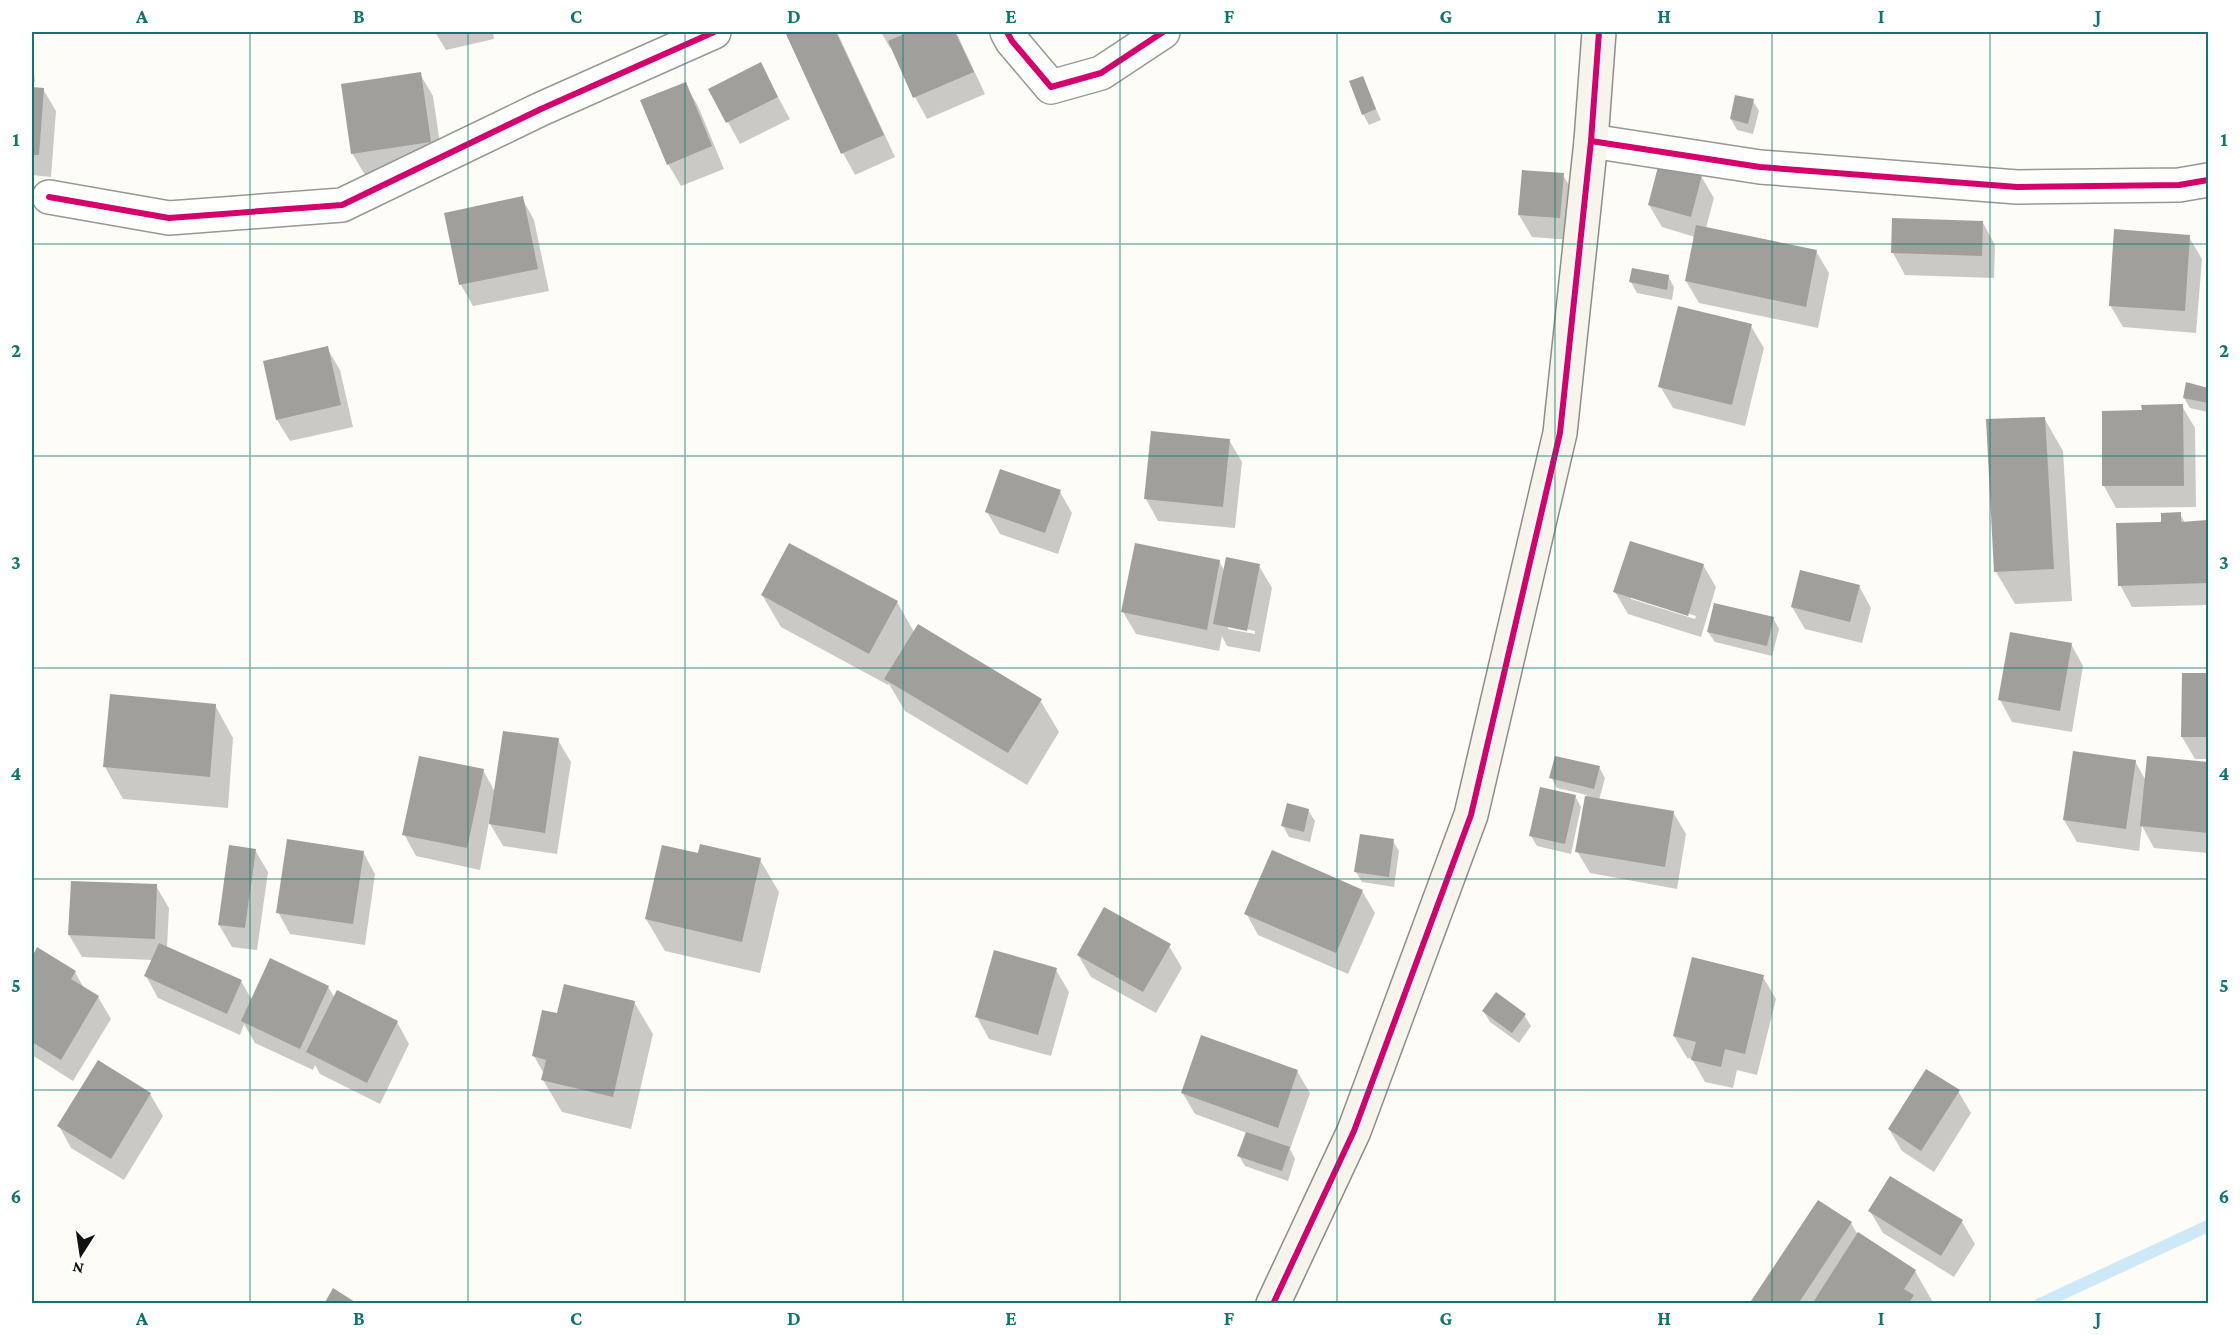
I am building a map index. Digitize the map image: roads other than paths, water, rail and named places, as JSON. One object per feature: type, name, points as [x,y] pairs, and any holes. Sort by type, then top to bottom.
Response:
[{"type":"street","points":[[49,196],[169,218],[342,205],[541,109],[714,32]]},
{"type":"street","points":[[1007,32],[1051,87],[1101,73],[1163,32]]},
{"type":"street","points":[[1273,1304],[1354,1131],[1471,814],[1560,434],[1591,141],[1599,32]]},
{"type":"street","points":[[1591,141],[1760,167],[2018,187],[2179,185],[2208,180]]},
{"type":"waterway","points":[[2040,1304],[2208,1226]]}]
